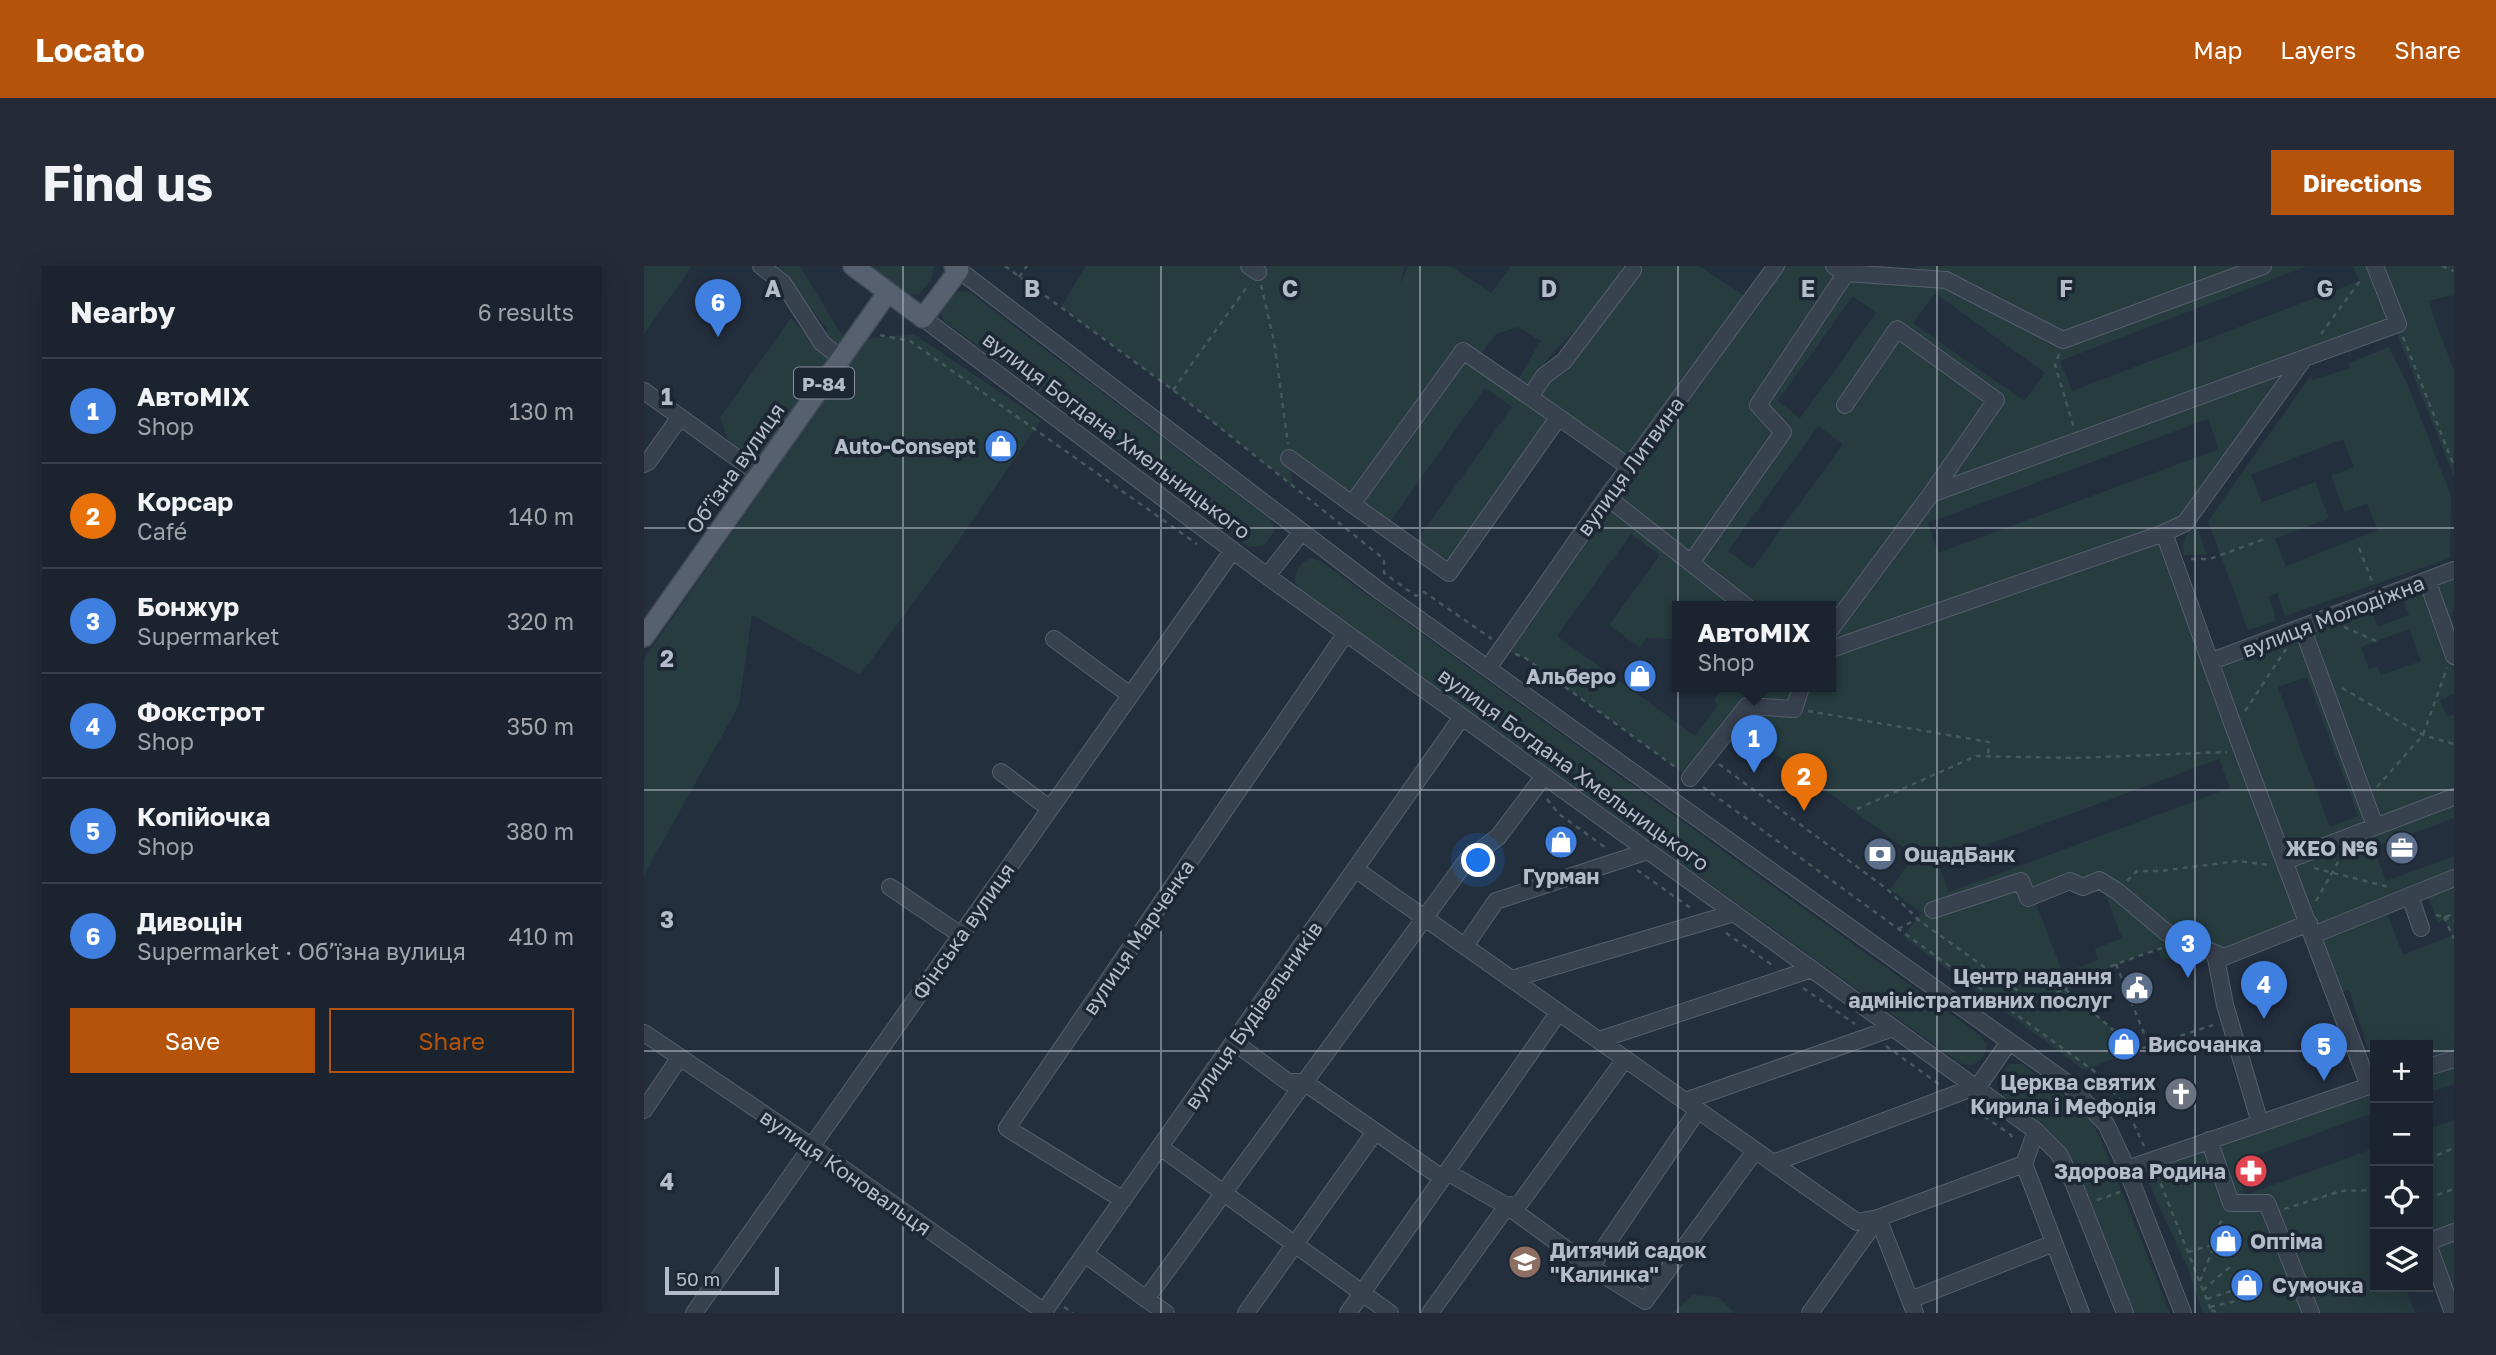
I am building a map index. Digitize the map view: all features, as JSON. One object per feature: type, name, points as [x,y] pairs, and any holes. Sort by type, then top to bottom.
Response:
[{"type":"main road","name":"вулиця Богдана Хмельницького","points":[[853,266],[923,318],[957,268]]},
{"type":"main road","name":"Обʼїзна вулиця","points":[[644,637],[888,292]]},
{"type":"street","points":[[761,266],[783,283],[822,343],[841,358]]},
{"type":"street","name":"вулиця Литвина","points":[[1488,668],[1607,497],[1776,266]]},
{"type":"street","points":[[1691,563],[1783,432],[1758,405],[1840,270],[1946,280],[2063,340],[2263,266]]},
{"type":"street","name":"вулиця Богдана Хмельницького","points":[[957,268],[1301,533],[2066,1082],[2106,1125],[2127,1169],[2183,1313]]},
{"type":"street","points":[[1530,397],[1544,376],[1564,361],[1633,270]]},
{"type":"street","points":[[1931,494],[2398,324],[2369,270]]},
{"type":"street","name":"вулиця Богдана Хмельницького","points":[[923,318],[1267,576],[1462,717],[1540,781],[1648,851],[2036,1131],[2059,1154],[2074,1184],[2125,1313]]},
{"type":"street","points":[[1836,622],[1931,494],[1996,400],[1897,329],[1845,405]]},
{"type":"street","points":[[1352,504],[1464,351],[1629,467]]},
{"type":"street","points":[[1836,647],[2164,533],[2185,523],[2302,360]]},
{"type":"street","points":[[644,391],[759,474]]},
{"type":"street","points":[[644,464],[680,417]]},
{"type":"street","points":[[1289,458],[1450,573],[1558,418]]},
{"type":"street","points":[[1607,497],[1739,601]]},
{"type":"street","points":[[1267,576],[1301,533]]},
{"type":"street","points":[[2164,533],[2234,728],[2312,922],[2370,1080]]},
{"type":"street","name":"Фінська вулиця","points":[[694,1313],[1233,550]]},
{"type":"street","name":"вулиця Молодіжна","points":[[2212,661],[2454,570]]},
{"type":"street","points":[[2427,580],[2453,654]]},
{"type":"street","points":[[2302,627],[2375,826]]},
{"type":"street","name":"вулиця Марченка","points":[[1123,1200],[1007,1128],[1346,633]]},
{"type":"street","points":[[1054,639],[1130,695]]},
{"type":"street","points":[[1690,778],[1747,706],[1794,709],[1799,692]]},
{"type":"street","name":"вулиця Будівельників","points":[[1045,1313],[1462,717]]},
{"type":"street","points":[[1001,772],[1050,809]]},
{"type":"street","points":[[1146,1298],[1467,860],[1498,837],[1540,781]]},
{"type":"street","points":[[2285,860],[2454,797]]},
{"type":"street","points":[[1465,946],[1496,901],[1648,851]]},
{"type":"street","points":[[1355,869],[1857,1222],[1878,1218],[2024,1164]]},
{"type":"street","points":[[1933,910],[2021,881],[2028,898],[2070,881],[2083,887],[2099,880],[2117,891],[2167,933],[2224,957],[2312,922],[2410,896],[2454,878]]},
{"type":"street","points":[[890,887],[961,935]]},
{"type":"street","points":[[2410,896],[2421,928]]},
{"type":"street","points":[[1512,979],[1734,913]]},
{"type":"street","points":[[2215,953],[2229,1019],[2260,1123]]},
{"type":"street","points":[[1598,1041],[1812,969]]},
{"type":"street","points":[[1348,1313],[1559,1012]]},
{"type":"street","points":[[1591,1267],[1691,1106],[1893,1028]]},
{"type":"street","name":"вулиця Коновальця","points":[[644,1033],[811,1146],[1045,1313]]},
{"type":"street","points":[[1234,1042],[1288,1082],[1304,1082],[1445,1175],[1507,1206],[1641,1307],[1755,1150]]},
{"type":"street","points":[[1773,1163],[1977,1088],[2010,1042]]},
{"type":"street","points":[[644,1110],[680,1057]]},
{"type":"street","points":[[1430,1313],[1507,1206],[1520,1203],[1625,1059]]},
{"type":"street","points":[[2433,1065],[2454,1059]]},
{"type":"street","points":[[2127,1169],[2370,1086]]},
{"type":"street","points":[[2036,1131],[2024,1164],[2081,1313]]},
{"type":"street","points":[[1246,1313],[1376,1132]]},
{"type":"street","points":[[2209,1140],[2231,1203],[2267,1203],[2311,1313]]},
{"type":"street","points":[[1160,1147],[1390,1313]]},
{"type":"street","points":[[1878,1218],[1913,1306],[2054,1243]]},
{"type":"street","points":[[1810,1313],[1878,1218]]},
{"type":"street","points":[[2433,1241],[2454,1232]]},
{"type":"street","points":[[1085,1254],[1166,1313]]},
{"type":"street","points":[[2433,1257],[2453,1313]]},
{"type":"path","points":[[1005,266],[1173,390],[1384,559],[1384,573],[1416,596],[1424,592],[1502,646]]},
{"type":"path","points":[[1020,277],[1027,266]]},
{"type":"path","points":[[2442,266],[2454,271]]},
{"type":"path","points":[[1173,390],[1253,269]]},
{"type":"path","points":[[1253,269],[1274,341],[1293,486]]},
{"type":"path","points":[[2302,360],[2369,270]]},
{"type":"path","points":[[2398,324],[2454,466]]},
{"type":"path","points":[[2063,340],[2055,365],[2078,441]]},
{"type":"path","points":[[2174,559],[2210,559],[2264,539]]},
{"type":"path","points":[[2359,548],[2379,598]]},
{"type":"path","points":[[2326,618],[2376,641]]},
{"type":"path","points":[[2234,728],[2302,627]]},
{"type":"path","points":[[2365,800],[2423,735],[2453,654]]},
{"type":"path","points":[[2320,675],[2423,735],[2454,744]]},
{"type":"path","points":[[1794,709],[1989,742],[1988,755]]},
{"type":"path","points":[[1857,809],[1976,756],[2076,758],[2244,752]]},
{"type":"path","points":[[1708,755],[1887,888],[1918,919],[2035,1003],[2116,964],[2184,940]]},
{"type":"path","points":[[1540,781],[1559,814],[2011,1135],[2024,1164]]},
{"type":"path","points":[[2312,922],[2332,873],[2355,834]]},
{"type":"path","points":[[2117,891],[2137,871],[2160,871],[2238,861],[2277,867],[2285,860],[2393,888]]},
{"type":"path","points":[[2444,917],[2454,914]]},
{"type":"path","points":[[2436,915],[2454,921]]},
{"type":"path","points":[[2444,917],[2454,939]]},
{"type":"path","points":[[1898,929],[1918,919]]},
{"type":"path","points":[[2116,964],[2149,1046]]},
{"type":"path","points":[[2065,989],[2137,1050],[2229,1019]]},
{"type":"path","points":[[2433,1157],[2454,1148]]},
{"type":"path","points":[[2433,1196],[2454,1189]]},
{"type":"path","points":[[2094,1202],[2126,1190]]},
{"type":"path","points":[[2271,1213],[2341,1191],[2370,1190]]},
{"type":"path","points":[[2200,1281],[2215,1244],[2216,1231],[2231,1203]]},
{"type":"path","points":[[2188,1252],[2222,1242]]},
{"type":"path","points":[[2203,1290],[2231,1266]]},
{"type":"path","points":[[2207,1299],[2240,1288]]},
{"type":"path","points":[[2221,1313],[2211,1309],[2245,1299]]},
{"type":"green space","points":[[644,266],[692,266],[644,334]]},
{"type":"green space","points":[[778,266],[800,266],[843,337],[838,346],[827,340],[827,329]]},
{"type":"green space","points":[[867,266],[934,267],[931,280],[919,294],[906,294]]},
{"type":"green space","points":[[1086,266],[1405,266],[1400,285],[1408,266],[1450,266],[1491,293],[1511,266],[1623,266],[1611,289],[1588,319],[1557,348],[1523,390],[1530,397],[1637,266],[1699,266],[1751,300],[1777,266],[1834,266],[1943,279],[1915,266],[2307,266],[2060,361],[2072,391],[2359,281],[2353,266],[2454,266],[2454,295],[2428,301],[2454,371],[2454,477],[2396,331],[2305,368],[2194,520],[2207,554],[2184,555],[2182,545],[2194,521],[2159,535],[2212,661],[2368,602],[2378,627],[2409,615],[2400,590],[2454,570],[2454,612],[2451,614],[2454,623],[2454,694],[2440,700],[2447,717],[2454,714],[2454,818],[2374,848],[2386,881],[2454,856],[2454,1084],[2433,1091],[2433,1040],[2370,1040],[2370,1055],[2349,990],[2335,994],[2308,923],[2217,964],[2161,958],[2158,949],[2121,962],[2066,989],[2137,1050],[2084,1070],[1903,936],[1922,913],[1890,890],[1914,855],[1735,724],[1693,780],[1524,657],[1502,646],[1628,468],[1558,418],[1449,573],[1289,459],[1293,486],[1173,390],[1061,307]],"holes":[[[1935,293],[2045,373],[2024,401],[1913,323]],[[1853,296],[1876,313],[1800,418],[1778,401]],[[1518,327],[1541,341],[1514,386],[1479,357],[1496,334]],[[1485,388],[1512,407],[1417,540],[1390,522]],[[2208,419],[2219,449],[1938,553],[1928,523]],[[1818,426],[1843,444],[1752,569],[1728,551]],[[2409,629],[2421,661],[2381,675],[2377,666],[2369,669],[2361,647]],[[2307,677],[2358,816],[2330,827],[2278,687]],[[2219,759],[2230,788],[1949,892],[1938,863]],[[2100,881],[2122,938],[2095,949],[2098,960],[2063,973],[2033,897],[2070,884],[2073,892]],[[2425,890],[2438,922],[2445,920],[2451,936],[2403,955],[2384,906]]]},
{"type":"green space","points":[[959,291],[969,292],[1270,519],[1275,530],[1265,545],[1249,547],[944,321],[941,313],[946,302]]},
{"type":"green space","points":[[791,318],[819,348],[832,357],[759,459],[750,458],[732,446],[720,418]]},
{"type":"green space","points":[[914,334],[1041,420],[950,553],[860,675],[752,615],[739,705],[644,875],[644,659],[867,339]]},
{"type":"green space","points":[[2389,347],[2407,383],[2451,496],[2450,558],[2285,616],[2277,593],[2268,597],[2275,614],[2274,622],[2248,630],[2208,521],[2311,375],[2313,380],[2350,368],[2349,363]],"holes":[[[2343,439],[2354,467],[2331,476],[2345,512],[2367,503],[2378,530],[2286,566],[2275,539],[2329,518],[2315,482],[2262,502],[2251,475]]]},
{"type":"green space","points":[[1313,558],[1981,1036],[1987,1045],[1982,1058],[1970,1066],[1960,1063],[1302,591],[1295,583],[1296,574],[1302,564]]},
{"type":"green space","points":[[2010,1064],[2022,1064],[2091,1120],[2170,1313],[2132,1313],[2067,1150],[2004,1097],[2000,1080]]},
{"type":"green space","points":[[2370,1087],[2370,1114],[2234,1164],[2245,1195],[2370,1150],[2370,1292],[2407,1292],[2415,1313],[2203,1313],[2186,1264],[2148,1180],[2158,1179],[2151,1160]]},
{"type":"green space","points":[[2454,1120],[2454,1313],[2433,1271],[2433,1127]]},
{"type":"green space","points":[[1693,1295],[1718,1297],[1735,1313],[1672,1313]]},
{"type":"place","name":"Дивоцін","points":[[718,337]]},
{"type":"place","name":"Auto-Consept","points":[[1001,446]]},
{"type":"place","name":"Альберо","points":[[1640,676]]},
{"type":"place","name":"АвтоMIX","points":[[1754,773]]},
{"type":"place","name":"Корсар","points":[[1804,811]]},
{"type":"place","name":"Гурман","points":[[1561,842]]},
{"type":"place","name":"ЖЕО №6","points":[[2402,848]]},
{"type":"place","name":"ОщадБанк","points":[[1880,854]]},
{"type":"place","name":"Бонжур","points":[[2188,978]]},
{"type":"place","name":"Центр надання адміністративних послуг","points":[[2137,988]]},
{"type":"place","name":"Фокстрот","points":[[2264,1019]]},
{"type":"place","name":"Височанка","points":[[2124,1044]]},
{"type":"place","name":"Копійочка","points":[[2324,1081]]},
{"type":"place","name":"Церква святих Кирила і Мефодія","points":[[2181,1094]]},
{"type":"place","name":"Здорова Родина","points":[[2251,1171]]},
{"type":"place","name":"Оптіма","points":[[2226,1241]]},
{"type":"place","name":"Дитячий садок \"Калинка\"","points":[[1525,1262]]},
{"type":"place","name":"Сумочка","points":[[2247,1285]]}]
